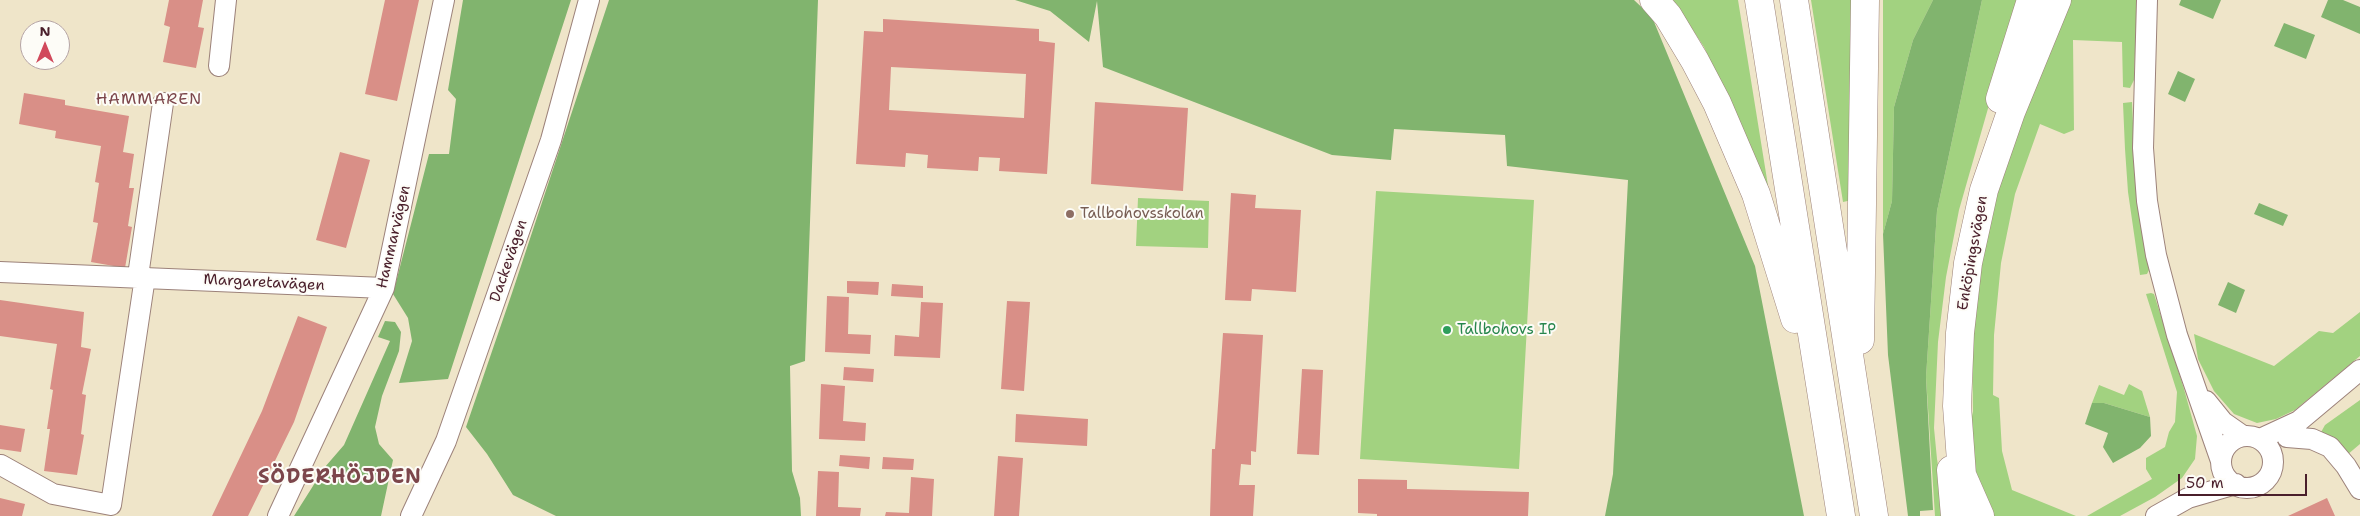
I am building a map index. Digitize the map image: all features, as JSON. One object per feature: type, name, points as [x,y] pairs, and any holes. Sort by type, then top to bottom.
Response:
[{"type":"main road","points":[[1654,0],[1668,16],[1695,61],[1717,103],[1739,152],[1775,252],[1826,422]]},
{"type":"main road","points":[[1759,0],[1841,516]]},
{"type":"main road","points":[[1794,0],[1874,516]]},
{"type":"main road","points":[[1860,426],[1865,0]]},
{"type":"main road","name":"Enköpingsvägen","points":[[1955,516],[1945,408],[1949,333],[1958,260],[1973,190],[2018,34],[2031,0]]},
{"type":"main road","name":"Enköpingsvägen","points":[[1980,516],[1962,475],[1956,406],[1960,333],[1968,263],[1984,190],[2011,112],[2057,0]]},
{"type":"street","points":[[219,66],[226,0]]},
{"type":"street","name":"Hammarvägen","points":[[278,516],[384,288],[444,0]]},
{"type":"street","name":"Dackevägen","points":[[410,516],[446,441],[551,140],[589,0]]},
{"type":"street","points":[[2147,0],[2144,148],[2147,201],[2156,255],[2177,335],[2198,392],[2225,476],[2244,488],[2253,488],[2261,484],[2271,473],[2274,460],[2293,429],[2360,370]]},
{"type":"street","points":[[1,465],[53,494],[111,505],[163,103]]},
{"type":"street","name":"Margaretavägen","points":[[0,272],[384,288]]},
{"type":"street","points":[[2198,392],[2223,422],[2270,448],[2274,460]]},
{"type":"street","points":[[2188,498],[2221,464],[2223,452],[2230,442],[2293,429],[2330,447],[2346,466],[2360,489]]},
{"type":"street","points":[[2156,516],[2188,498],[2236,484]]},
{"type":"green space","points":[[463,0],[571,0],[448,379],[399,383],[412,341],[408,318],[393,294],[429,154],[449,154],[456,99],[448,90]]},
{"type":"green space","points":[[609,0],[818,0],[805,361],[790,366],[792,471],[800,498],[801,516],[556,516],[513,495],[487,454],[466,427]]},
{"type":"green space","points":[[1015,0],[1634,0],[1652,17],[1755,266],[1804,516],[1605,516],[1613,474],[1628,180],[1507,166],[1505,135],[1394,129],[1391,160],[1332,155],[1103,67],[1097,1],[1089,42],[1050,11]]},
{"type":"green space","points":[[1673,0],[1738,0],[1770,198],[1743,131],[1704,47]]},
{"type":"green space","points":[[1811,0],[1855,0],[1852,200],[1843,202]]},
{"type":"green space","points":[[1883,0],[1933,0],[1913,40],[1894,107],[1892,201],[1883,234]]},
{"type":"green space","points":[[1933,0],[1982,0],[1937,211],[1926,377],[1933,510],[1920,511],[1920,516],[1908,516],[1888,355],[1883,234],[1892,201],[1894,107],[1913,40]]},
{"type":"green space","points":[[1982,0],[2019,0],[1959,210],[1946,277],[1938,342],[1934,428],[1946,516],[1935,516],[1926,377],[1937,211]]},
{"type":"green space","points":[[2065,0],[2137,0],[2134,80],[2130,88],[2123,87],[2122,42],[2073,40],[2074,130],[2064,134],[2040,124],[2015,194],[2001,263],[1994,335],[1993,395],[1999,398],[2002,451],[2012,490],[2076,516],[1992,516],[1974,489],[1968,437],[1973,411],[1972,345],[1968,325],[1999,164]]},
{"type":"green space","points":[[2181,0],[2221,0],[2213,19],[2179,5]]},
{"type":"green space","points":[[2328,0],[2343,0],[2360,7],[2360,34],[2321,17]]},
{"type":"green space","points":[[2284,23],[2315,35],[2306,59],[2274,46]]},
{"type":"green space","points":[[2178,71],[2195,79],[2185,102],[2168,94]]},
{"type":"green space","points":[[2132,102],[2136,187],[2149,270],[2147,274],[2140,275],[2128,192],[2125,149],[2123,103]]},
{"type":"green space","name":"Tallbohovs IP","points":[[1376,191],[1534,200],[1519,469],[1360,459]]},
{"type":"green space","points":[[1138,198],[1209,201],[1208,248],[1136,246]]},
{"type":"green space","points":[[2259,203],[2288,215],[2283,226],[2254,214]]},
{"type":"green space","points":[[2228,282],[2245,290],[2236,313],[2218,305]]},
{"type":"green space","points":[[2146,294],[2154,294],[2197,436],[2195,459],[2182,478],[2155,497],[2120,516],[2087,516],[2152,479],[2146,469],[2146,458],[2165,447],[2169,432],[2175,422],[2177,392]]},
{"type":"green space","points":[[2360,312],[2360,356],[2295,410],[2276,419],[2257,423],[2234,414],[2214,391],[2198,359],[2194,334],[2274,366],[2319,331],[2333,333]]},
{"type":"green space","points":[[385,321],[395,322],[401,332],[399,351],[382,396],[375,427],[379,444],[393,460],[381,516],[294,516],[325,467],[344,445],[390,341],[378,337]]},
{"type":"green space","points":[[2129,384],[2142,391],[2150,417],[2104,403],[2092,403],[2099,385],[2124,395]]},
{"type":"green space","points":[[2360,400],[2360,444],[2347,455],[2320,434],[2325,425]]},
{"type":"green space","points":[[2092,403],[2104,403],[2150,417],[2151,436],[2140,448],[2113,463],[2103,447],[2108,433],[2085,424]]},
{"type":"building","points":[[169,0],[203,0],[198,27],[204,28],[196,68],[163,62],[170,27],[164,25]]},
{"type":"building","points":[[385,0],[419,0],[397,101],[365,94]]},
{"type":"building","points":[[883,19],[1039,29],[1039,41],[1055,43],[1047,174],[999,171],[1000,158],[979,157],[978,171],[927,168],[928,155],[906,153],[905,167],[856,164],[864,31],[883,32]],"holes":[[[891,67],[1026,74],[1024,118],[889,110]]]},
{"type":"building","points":[[24,93],[65,100],[65,105],[129,116],[123,152],[134,154],[129,188],[134,188],[128,226],[132,227],[125,268],[91,262],[98,223],[93,222],[99,183],[95,182],[101,146],[55,138],[56,131],[19,124]]},
{"type":"building","points":[[1095,102],[1188,108],[1183,191],[1091,184]]},
{"type":"building","points":[[340,152],[370,160],[346,248],[316,240]]},
{"type":"building","points":[[1231,193],[1256,195],[1255,208],[1301,210],[1296,292],[1252,289],[1251,301],[1225,300]]},
{"type":"building","points":[[847,281],[879,282],[878,295],[847,293]]},
{"type":"building","points":[[892,284],[923,286],[923,298],[891,296]]},
{"type":"building","points":[[827,296],[849,297],[848,334],[871,335],[870,354],[825,352]]},
{"type":"building","points":[[0,300],[84,312],[81,347],[91,349],[82,394],[86,395],[81,434],[84,435],[77,475],[44,471],[50,429],[47,429],[53,390],[50,389],[57,344],[0,336]]},
{"type":"building","points":[[1007,301],[1030,302],[1024,391],[1001,389]]},
{"type":"building","points":[[921,302],[943,303],[940,358],[894,356],[895,335],[919,337]]},
{"type":"building","points":[[298,316],[327,327],[294,422],[248,516],[212,516],[262,411]]},
{"type":"building","points":[[1223,333],[1263,335],[1256,452],[1251,451],[1251,465],[1241,464],[1239,485],[1255,485],[1253,516],[1210,516],[1212,449],[1215,449]]},
{"type":"building","points":[[844,367],[874,369],[873,382],[843,380]]},
{"type":"building","points":[[1302,369],[1323,370],[1319,455],[1297,454]]},
{"type":"building","points":[[821,384],[845,386],[843,421],[866,423],[865,441],[819,439]]},
{"type":"building","points":[[1016,414],[1088,419],[1087,446],[1015,442]]},
{"type":"building","points":[[0,425],[25,429],[21,452],[0,449]]},
{"type":"building","points":[[840,455],[870,457],[869,469],[839,466]]},
{"type":"building","points":[[998,456],[1023,458],[1019,516],[994,516]]},
{"type":"building","points":[[883,457],[914,459],[913,470],[882,469]]},
{"type":"building","points":[[818,471],[839,472],[838,507],[861,508],[860,516],[816,516]]},
{"type":"building","points":[[911,477],[934,479],[932,516],[885,516],[886,512],[909,513]]},
{"type":"building","points":[[1358,479],[1407,480],[1407,489],[1529,492],[1528,516],[1377,516],[1377,514],[1358,513]]},
{"type":"building","points":[[0,498],[25,504],[22,516],[0,516]]},
{"type":"building","points":[[2327,498],[2335,516],[2288,516]]},
{"type":"place","name":"Tallbohovsskolan","points":[[1070,214]]},
{"type":"place","name":"Tallbohovs IP","points":[[1447,330]]},
{"type":"district","name":"HAMMAREN","points":[[149,100]]},
{"type":"district","name":"SÖDERHÖJDEN","points":[[340,478]]}]
